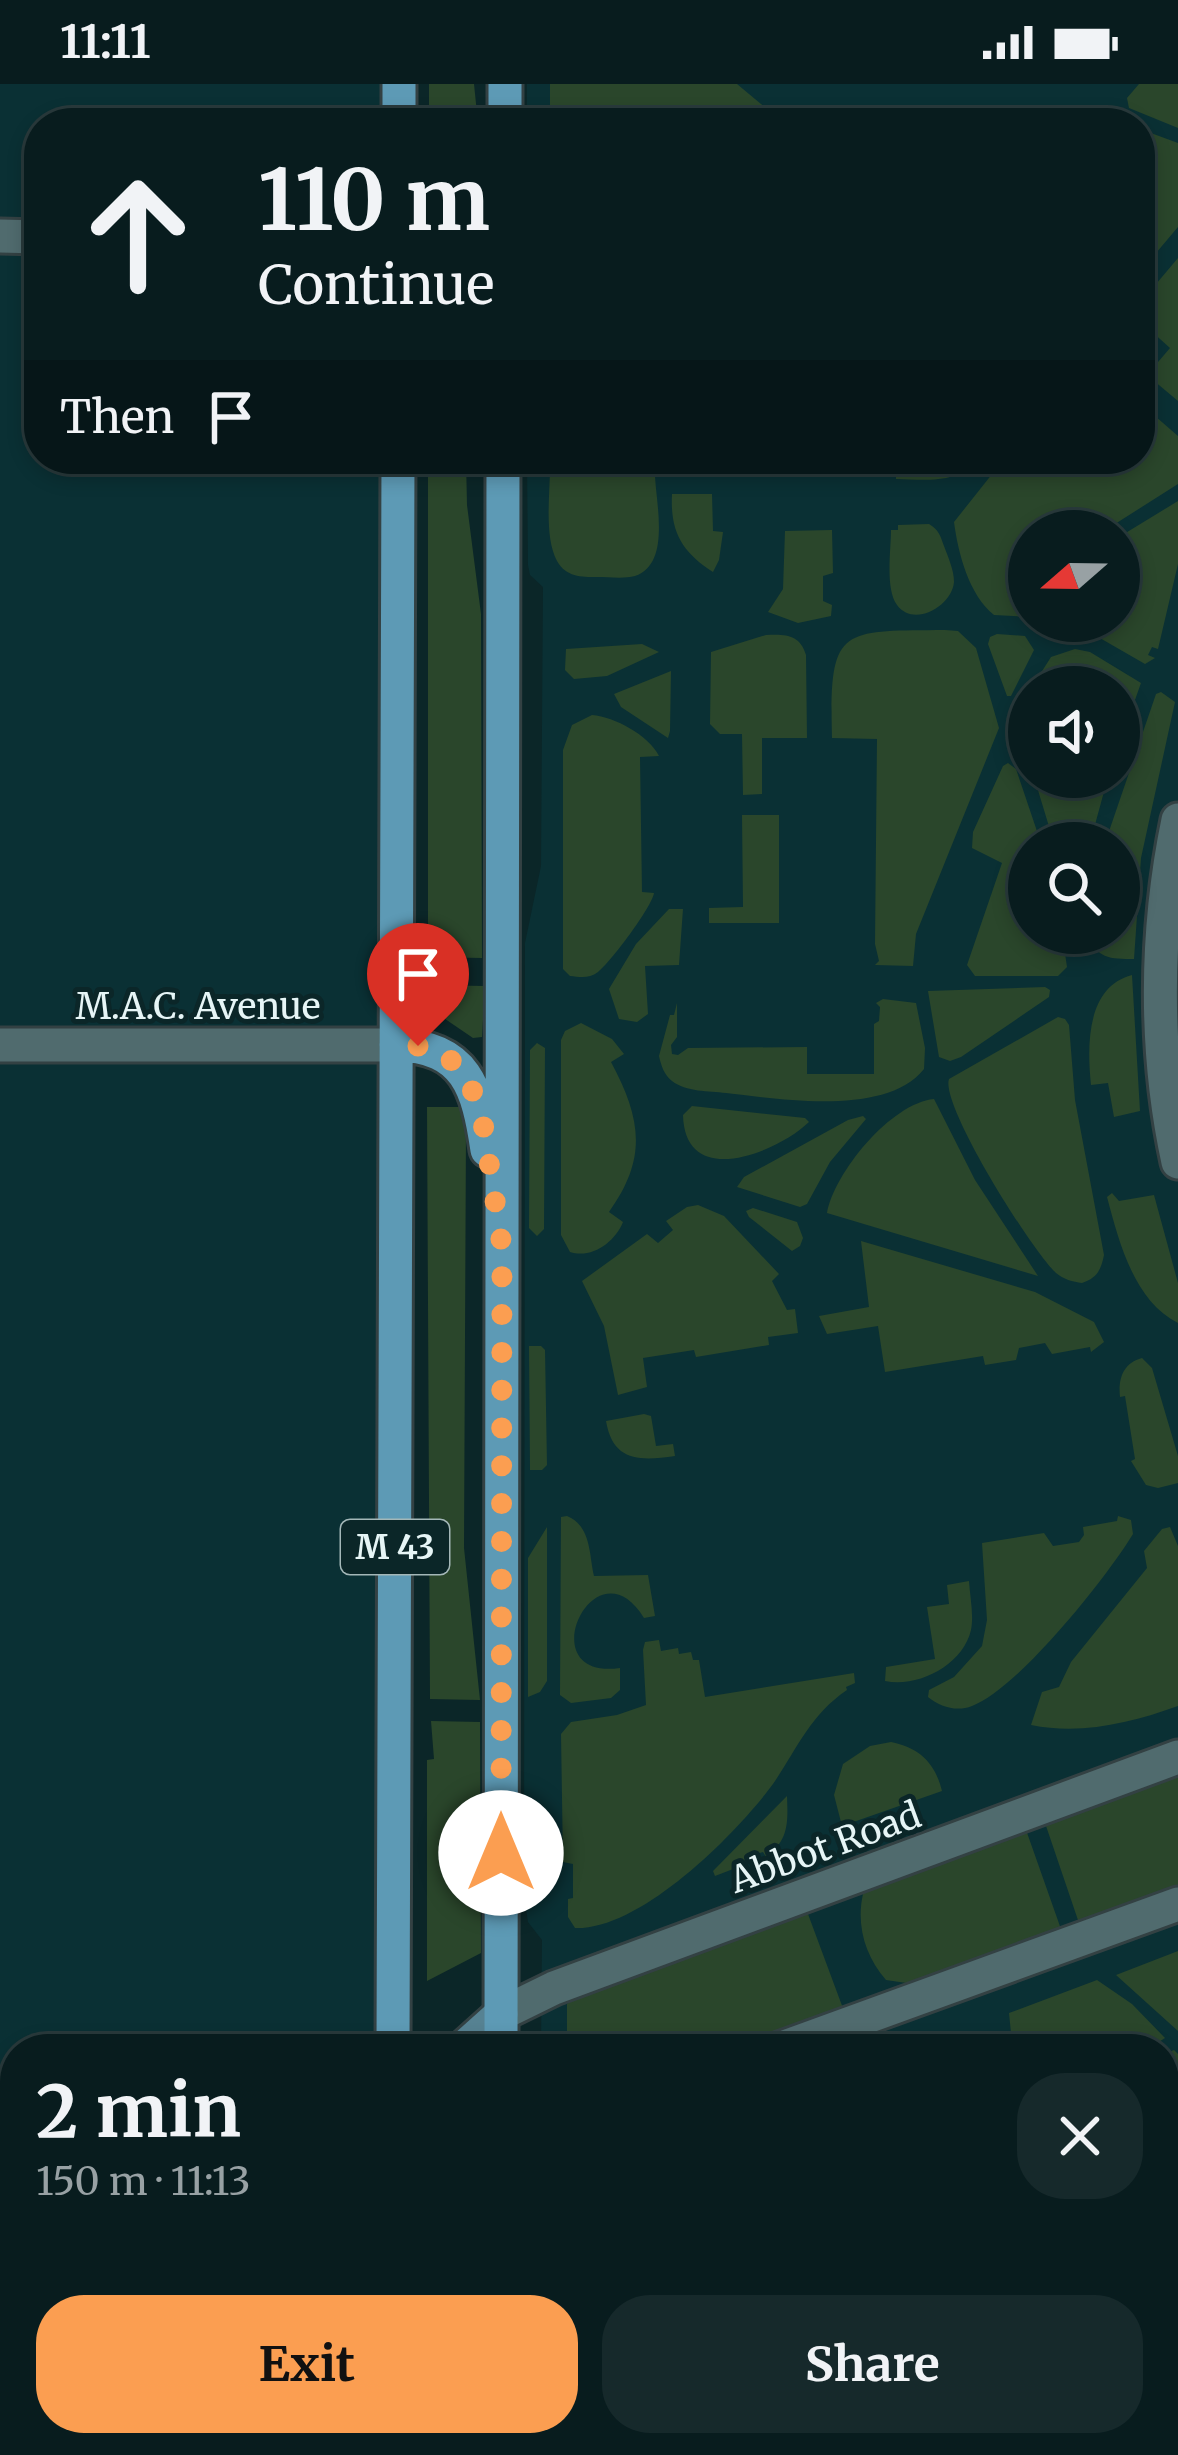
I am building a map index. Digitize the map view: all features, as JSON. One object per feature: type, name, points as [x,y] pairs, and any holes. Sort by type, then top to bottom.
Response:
[{"type":"main road","name":"M 43","points":[[393,2034],[398,474]]},
{"type":"main road","points":[[485,474],[503,566]]},
{"type":"main road","name":"M 43","points":[[501,2034],[503,474]]},
{"type":"main road","points":[[396,1045],[438,1049],[462,1070],[483,1123],[502,1246]]},
{"type":"main road","points":[[479,2034],[501,2014]]},
{"type":"street","points":[[1178,820],[1166,896],[1161,1010],[1168,1106],[1178,1162]]},
{"type":"street","name":"M.A.C. Avenue","points":[[0,1046],[396,1045]]},
{"type":"street","name":"Abbot Road","points":[[501,2014],[554,1988],[1178,1757]]},
{"type":"street","points":[[820,2034],[1178,1904]]},
{"type":"shaded area","points":[[0,84],[391,84],[391,108],[24,108],[24,474],[390,474],[386,2034],[0,2034]]},
{"type":"shaded area","points":[[527,84],[1178,84],[1178,2034],[541,2034],[542,1940],[528,1922],[524,1896],[525,943],[541,866],[543,587],[530,575],[527,474],[1155,474],[1155,108],[527,108]]},
{"type":"green space","points":[[429,84],[474,84],[476,108],[429,108]]},
{"type":"green space","points":[[550,84],[737,84],[766,108],[550,108]]},
{"type":"green space","points":[[1139,84],[1178,84],[1178,128],[1155,119],[1155,108],[1129,108],[1127,98]]},
{"type":"green space","points":[[1155,135],[1178,143],[1178,227],[1155,254]]},
{"type":"green space","points":[[1178,258],[1178,401],[1155,382],[1155,366],[1170,348],[1155,334],[1155,285]]},
{"type":"green space","points":[[1155,416],[1178,436],[1178,484],[1137,510],[1008,510],[1008,616],[994,615],[985,607],[962,560],[954,522],[992,474],[1155,474]]},
{"type":"green space","points":[[428,474],[466,474],[481,614],[482,958],[428,957]]},
{"type":"green space","points":[[550,474],[653,474],[659,532],[653,559],[631,577],[574,575],[557,561],[549,511]]},
{"type":"green space","points":[[896,474],[960,474],[941,479],[896,479]]},
{"type":"green space","points":[[672,494],[712,494],[713,531],[723,532],[713,572],[680,540]]},
{"type":"green space","points":[[1178,501],[1178,564],[1158,649],[1152,647],[1148,655],[1155,658],[1145,664],[1107,642],[1140,642],[1140,524]]},
{"type":"green space","points":[[929,524],[940,536],[952,568],[952,591],[931,611],[904,612],[891,589],[891,530],[898,530],[898,525]]},
{"type":"green space","points":[[832,530],[833,573],[823,576],[823,601],[832,605],[831,616],[798,623],[768,612],[783,589],[785,531]]},
{"type":"green space","points":[[958,631],[976,648],[999,728],[916,934],[913,966],[875,965],[879,961],[875,944],[877,739],[832,738],[834,674],[848,642],[862,635]]},
{"type":"green space","points":[[766,635],[791,637],[806,655],[807,738],[762,738],[762,794],[743,795],[742,734],[720,734],[710,724],[711,652]]},
{"type":"green space","points":[[1008,635],[1008,642],[1029,642],[1034,650],[1026,666],[1008,666],[1008,696],[988,644],[990,637]]},
{"type":"green space","points":[[642,644],[659,652],[607,676],[574,679],[565,670],[566,649]]},
{"type":"green space","points":[[1075,649],[1113,666],[1045,666],[1051,657]]},
{"type":"green space","points":[[671,671],[668,738],[621,707],[614,694]]},
{"type":"green space","points":[[1161,692],[1175,702],[1140,872],[1140,822],[1112,822],[1120,798],[1140,798],[1140,741],[1156,694]]},
{"type":"green space","points":[[592,715],[630,728],[659,756],[640,757],[642,892],[654,893],[612,958],[595,974],[581,977],[563,969],[563,750],[572,725]]},
{"type":"green space","points":[[1008,763],[1008,798],[1026,798],[1034,822],[1008,822],[1008,954],[1065,954],[1067,967],[1058,976],[975,976],[967,965],[1002,863],[972,848],[973,832]]},
{"type":"green space","points":[[1040,798],[1102,798],[1096,822],[1048,822]]},
{"type":"green space","points":[[742,815],[779,815],[779,923],[709,923],[709,908],[743,907]]},
{"type":"green space","points":[[669,909],[683,909],[679,965],[645,966],[648,1014],[637,1022],[619,1019],[609,989],[636,944]]},
{"type":"green space","points":[[1102,954],[1134,954],[1134,959]]},
{"type":"green space","points":[[1132,975],[1140,1111],[1114,1117],[1108,1083],[1091,1085],[1090,1036],[1106,992]]},
{"type":"green space","points":[[427,985],[485,986],[482,1037],[473,1038],[429,1008]]},
{"type":"green space","points":[[1045,987],[1049,997],[961,1057],[950,1061],[939,1057],[928,991]]},
{"type":"green space","points":[[883,999],[916,1003],[925,1048],[924,1069],[907,1084],[884,1094],[831,1101],[698,1090],[672,1081],[659,1056],[677,1003],[672,1054],[688,1048],[807,1047],[807,1074],[874,1074],[874,1024],[879,1021],[880,1007],[876,1003]]},
{"type":"green space","points":[[1058,1017],[1069,1025],[1075,1100],[1104,1255],[1098,1273],[1082,1283],[1056,1273],[1028,1237],[973,1146],[950,1094],[949,1079]]},
{"type":"green space","points":[[581,1023],[612,1039],[624,1054],[611,1062],[629,1101],[636,1138],[630,1174],[609,1212],[623,1222],[602,1247],[578,1254],[570,1252],[561,1235],[561,1040],[565,1031]]},
{"type":"green space","points":[[537,1043],[545,1048],[544,1229],[537,1236],[529,1228],[530,1050]]},
{"type":"green space","points":[[934,1099],[975,1180],[1038,1276],[827,1213],[841,1179],[867,1142],[900,1113]]},
{"type":"green space","points":[[692,1106],[809,1122],[756,1153],[716,1159],[699,1152],[688,1138],[683,1115]]},
{"type":"green space","points":[[427,1107],[463,1107],[466,1129],[464,1548],[480,1700],[430,1699]]},
{"type":"green space","points":[[863,1116],[866,1119],[830,1162],[807,1204],[800,1207],[737,1187],[744,1177]]},
{"type":"green space","points":[[1112,1193],[1119,1201],[1154,1195],[1178,1283],[1178,1323],[1150,1300],[1130,1269],[1107,1197]]},
{"type":"green space","points":[[698,1205],[724,1216],[779,1274],[772,1281],[787,1310],[795,1309],[798,1333],[768,1337],[769,1345],[696,1357],[694,1350],[643,1358],[647,1387],[618,1395],[604,1326],[582,1281],[647,1234],[658,1243],[673,1230],[666,1221]]},
{"type":"green space","points":[[753,1208],[797,1222],[803,1238],[800,1246],[792,1251],[749,1217],[746,1211]]},
{"type":"green space","points":[[861,1241],[1035,1292],[1094,1322],[1104,1342],[1091,1352],[1090,1347],[1052,1354],[1045,1343],[1019,1348],[1016,1360],[985,1365],[983,1356],[885,1372],[878,1326],[827,1334],[819,1316],[869,1307]]},
{"type":"green space","points":[[529,1346],[545,1350],[547,1465],[542,1470],[530,1470]]},
{"type":"green space","points":[[1142,1358],[1152,1368],[1178,1456],[1178,1483],[1158,1488],[1146,1485],[1131,1461],[1135,1459],[1125,1396],[1120,1397],[1123,1373]]},
{"type":"green space","points":[[651,1416],[656,1446],[673,1444],[675,1456],[630,1456],[615,1444],[606,1421]]},
{"type":"green space","points":[[567,1516],[585,1533],[594,1576],[648,1575],[655,1616],[644,1618],[625,1598],[607,1594],[591,1602],[579,1618],[574,1637],[578,1654],[593,1666],[620,1668],[620,1690],[611,1698],[571,1703],[560,1695],[561,1517]]},
{"type":"green space","points":[[1118,1516],[1131,1520],[1133,1534],[1083,1603],[1013,1678],[966,1708],[949,1708],[928,1697],[929,1690],[954,1677],[982,1646],[987,1620],[982,1543],[1044,1533],[1053,1546],[1079,1542],[1083,1527],[1117,1521]]},
{"type":"green space","points":[[547,1527],[547,1681],[540,1692],[528,1697],[528,1558]]},
{"type":"green space","points":[[1170,1527],[1178,1546],[1178,1706],[1106,1726],[1031,1725],[1042,1692],[1059,1687],[1071,1662],[1147,1568],[1144,1551],[1162,1529]]},
{"type":"green space","points":[[969,1581],[972,1624],[959,1654],[925,1677],[885,1681],[886,1667],[935,1659],[927,1607],[949,1604],[947,1585]]},
{"type":"green space","points":[[659,1640],[661,1651],[678,1648],[679,1654],[691,1652],[693,1660],[699,1660],[705,1697],[854,1673],[855,1683],[814,1721],[757,1805],[685,1876],[629,1913],[575,1928],[568,1917],[573,1864],[563,1862],[561,1734],[571,1722],[646,1705],[643,1650],[645,1642]]},
{"type":"green space","points":[[431,1721],[480,1722],[481,1953],[427,1981],[427,1760],[434,1759]]},
{"type":"green space","points":[[891,1742],[924,1758],[942,1791],[842,1826],[834,1795],[843,1764],[870,1746]]},
{"type":"green space","points":[[1178,1771],[1178,1890],[1080,1926],[1044,1820]]},
{"type":"green space","points":[[787,1796],[786,1830],[774,1851],[766,1857],[763,1852],[753,1855],[754,1861],[715,1876],[713,1871]]},
{"type":"green space","points":[[1025,1827],[1062,1932],[913,1984],[886,1980],[864,1940],[863,1894],[878,1881]]},
{"type":"green space","points":[[805,1906],[844,2011],[782,2034],[567,2034],[567,2004],[594,1987]]},
{"type":"green space","points":[[1178,1951],[1178,2031],[1116,1975]]},
{"type":"green space","points":[[1097,1980],[1132,2004],[1161,2034],[1010,2034],[1009,2013]]},
{"type":"route","points":[[418,1046],[438,1049],[462,1070],[475,1096],[502,1246],[501,1853]]}]
